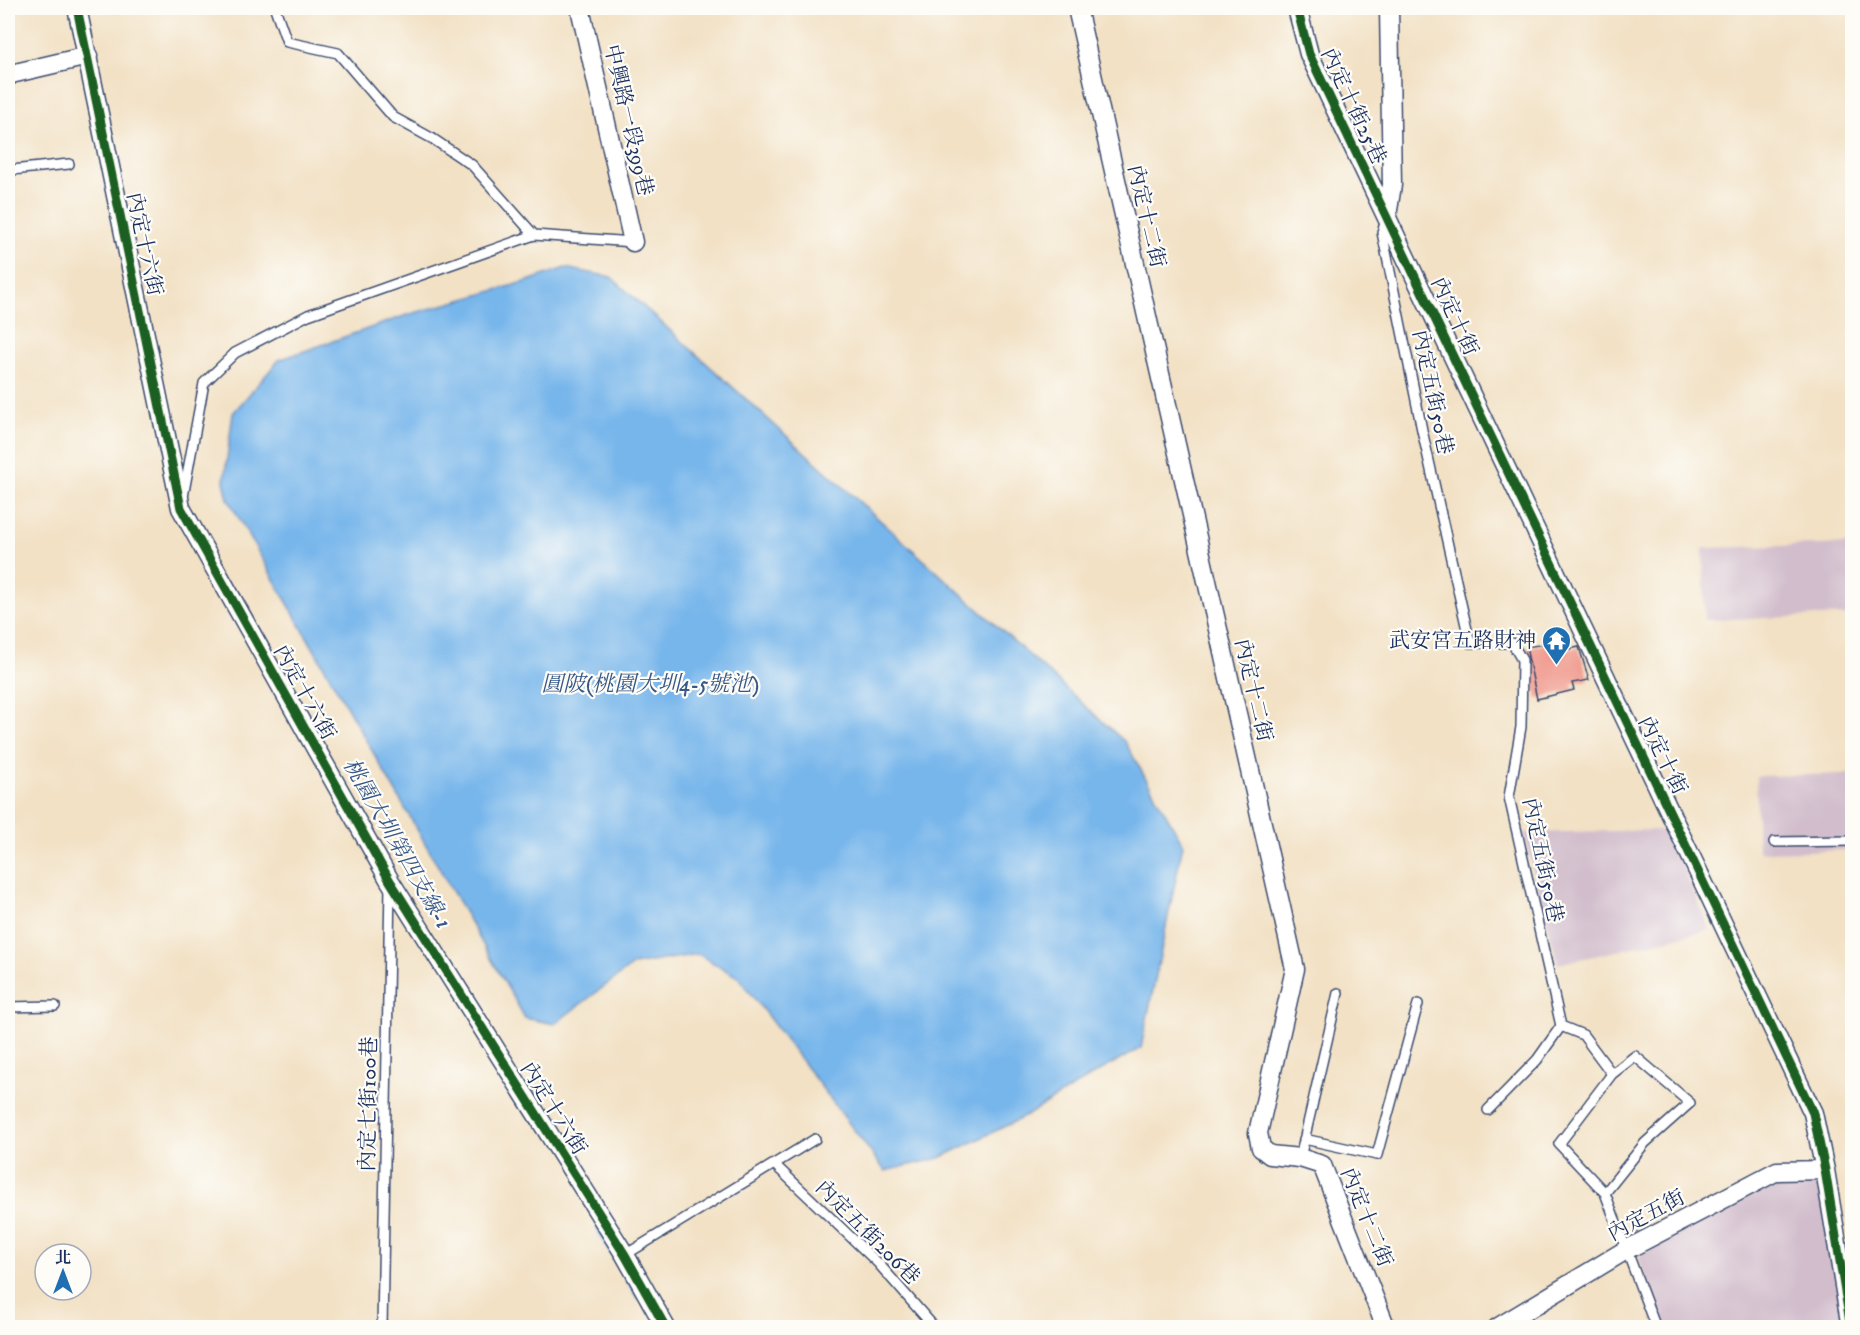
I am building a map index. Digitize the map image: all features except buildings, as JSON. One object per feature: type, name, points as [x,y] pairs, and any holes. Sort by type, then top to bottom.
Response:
[{"type":"street","name":"內定十六街","points":[[77,8],[83,57],[181,508],[390,881],[626,1255],[666,1328]]},
{"type":"street","name":"中興路一段399巷","points":[[580,8],[633,242]]},
{"type":"street","name":"內定十二街","points":[[1077,8],[1294,969],[1258,1133],[1259,1140],[1261,1148],[1270,1155],[1300,1158],[1322,1165],[1386,1328]]},
{"type":"street","name":"內定十街25巷","points":[[1297,8],[1309,54],[1387,216]]},
{"type":"street","points":[[1387,216],[1392,185],[1389,8]]},
{"type":"street","points":[[8,77],[11,74],[83,57]]},
{"type":"street","name":"內定十街","points":[[1387,216],[1813,1113],[1825,1170],[1851,1328]]},
{"type":"street","name":"內定五街","points":[[1497,1328],[1626,1250],[1777,1171],[1825,1170]]},
{"type":"lane","points":[[275,8],[287,42],[338,53],[393,117],[433,139],[472,165],[534,235]]},
{"type":"lane","points":[[8,168],[12,170],[69,164]]},
{"type":"lane","name":"內定五街50巷","points":[[1387,216],[1382,232],[1422,430],[1470,643],[1512,643],[1522,660],[1521,727],[1509,797],[1561,1026]]},
{"type":"lane","points":[[181,508],[204,384],[235,353],[308,315],[534,235],[633,242]]},
{"type":"lane","points":[[1774,842],[1852,841]]},
{"type":"lane","name":"內定七街100巷","points":[[382,1328],[390,881]]},
{"type":"lane","points":[[1300,1158],[1338,993]]},
{"type":"lane","points":[[1304,1139],[1377,1155],[1418,1004]]},
{"type":"lane","points":[[8,1007],[54,1006]]},
{"type":"lane","points":[[1488,1110],[1537,1060],[1561,1026],[1583,1035],[1612,1074]]},
{"type":"lane","points":[[1605,1193],[1645,1143],[1690,1103],[1635,1056],[1612,1074],[1559,1144],[1605,1193],[1656,1328]]},
{"type":"lane","points":[[626,1255],[815,1139]]},
{"type":"lane","name":"內定五街206巷","points":[[774,1164],[878,1263],[935,1328]]},
{"type":"shaded area","points":[[1852,544],[1852,615],[1705,620],[1703,548]]},
{"type":"shaded area","points":[[1852,774],[1852,850],[1758,852],[1756,776]]},
{"type":"shaded area","points":[[1657,830],[1668,833],[1710,930],[1558,964],[1523,833]]},
{"type":"shaded area","points":[[1762,1183],[1814,1183],[1824,1189],[1846,1327],[1666,1327],[1638,1257]]},
{"type":"water","name":"圓陂(桃園大圳4-5號池)","points":[[565,268],[611,277],[1125,742],[1183,844],[1141,1048],[1026,1116],[940,1158],[885,1171],[738,977],[698,954],[633,965],[554,1024],[525,1018],[228,499],[224,481],[233,413],[279,360],[407,315],[525,282]]},
{"type":"waterway","name":"桃園大圳第四支線-1","points":[[598,1229],[638,1297]]},
{"type":"cycle path","points":[[77,8],[181,508],[390,881],[625,1255],[666,1328]]},
{"type":"cycle path","points":[[1297,8],[1309,54],[1813,1113],[1825,1170],[1851,1328]]},
{"type":"place","name":"武安宮五路財神","points":[[1557,666]]}]
